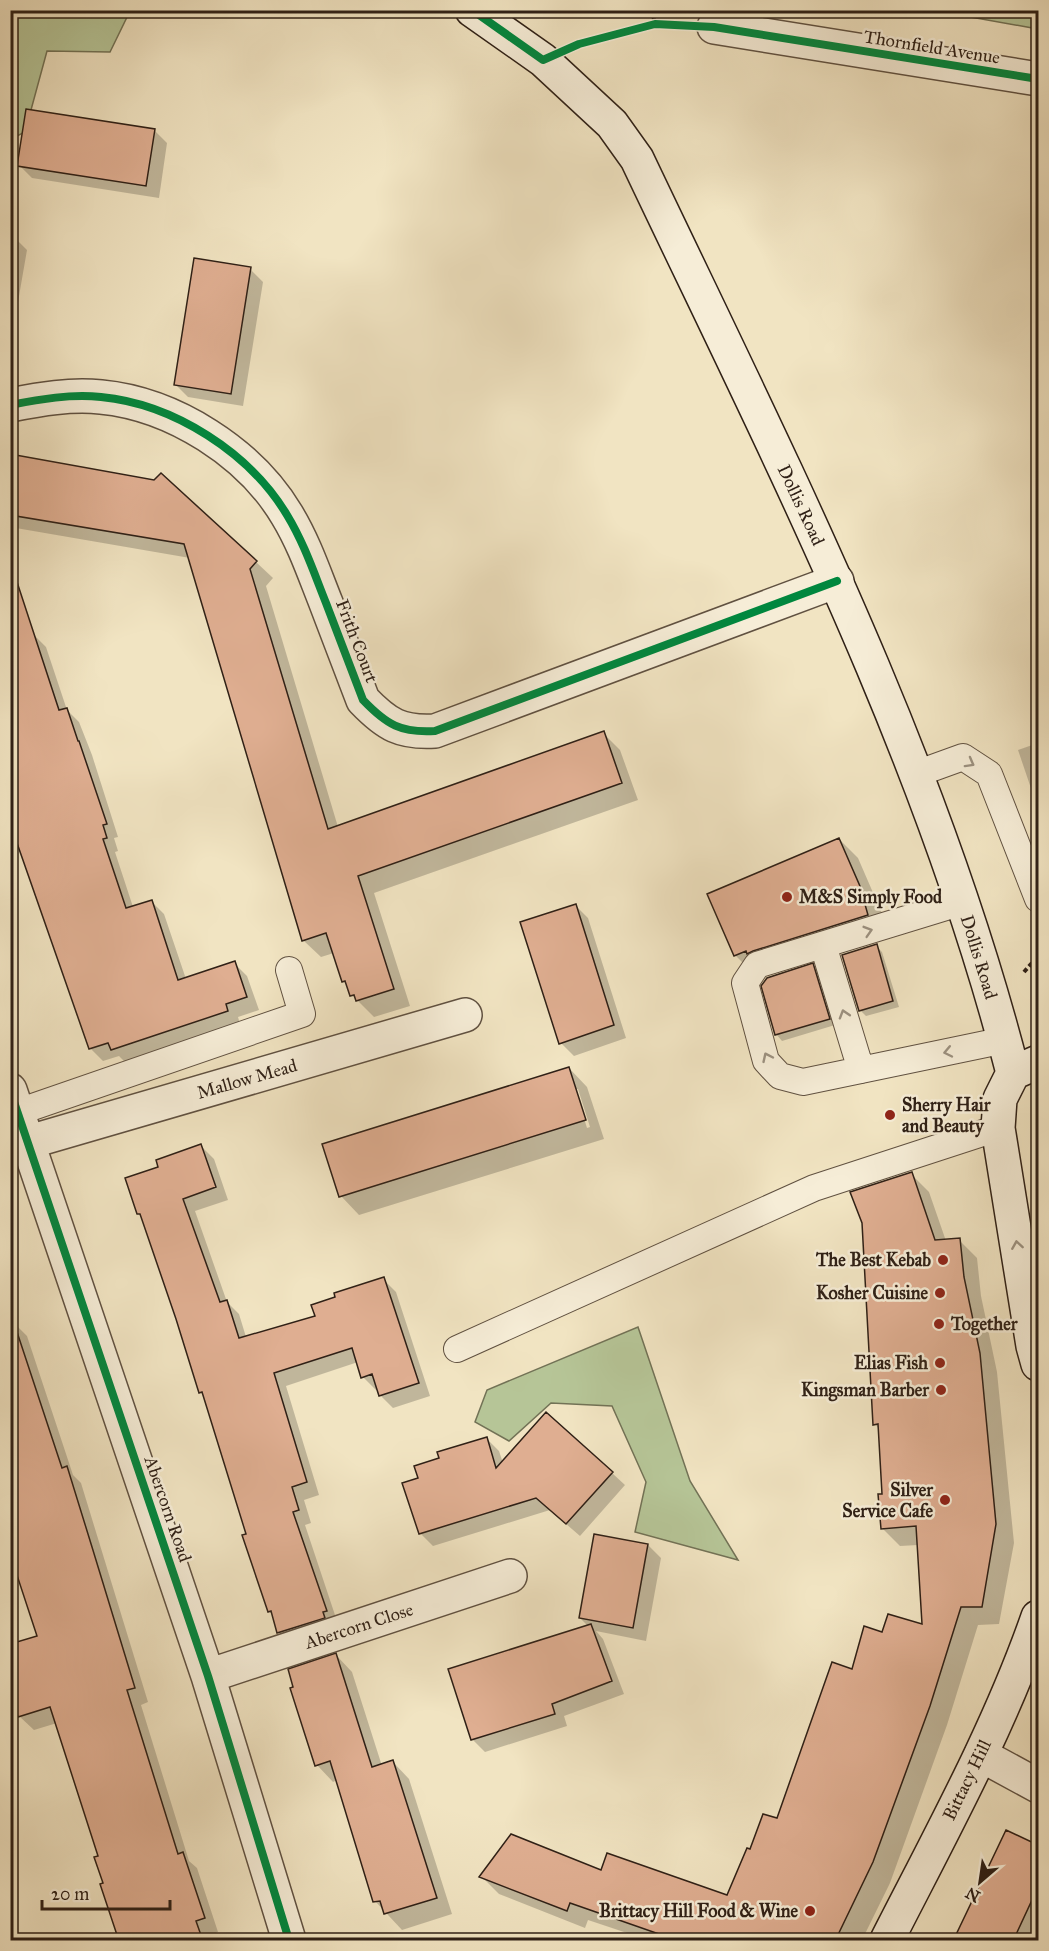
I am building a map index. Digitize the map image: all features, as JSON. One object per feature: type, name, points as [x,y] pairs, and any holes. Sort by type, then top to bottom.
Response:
[{"type":"street","name":"Dollis Road","points":[[472,10],[543,60],[612,124],[637,159],[837,581],[916,774],[962,902],[1005,1040],[1026,1068]]},
{"type":"street","name":"Thornfield Avenue","points":[[714,27],[1038,79]]},
{"type":"street","name":"Frith Court","points":[[10,405],[55,396],[102,397],[140,405],[174,418],[210,438],[238,460],[267,486],[287,515],[302,543],[363,700],[378,716],[395,727],[414,732],[435,731],[837,581]]},
{"type":"street","name":"Mallow Mead","points":[[29,1142],[465,1015]]},
{"type":"street","points":[[1026,1068],[1000,1099],[998,1128],[1038,1365]]},
{"type":"street","name":"Abercorn Road","points":[[14,1101],[208,1676],[289,1941]]},
{"type":"street","name":"Abercorn Close","points":[[208,1676],[510,1576]]},
{"type":"street","name":"Bittacy Hill","points":[[887,1941],[981,1755],[1028,1647],[1038,1617]]},
{"type":"street","points":[[981,1755],[1038,1786]]},
{"type":"lane","points":[[916,774],[963,757],[989,774],[1038,899]]},
{"type":"lane","points":[[962,902],[757,965],[745,983],[766,1061],[780,1076],[803,1082],[1005,1040]]},
{"type":"lane","points":[[823,945],[861,1070]]},
{"type":"lane","points":[[14,1101],[302,1014],[289,970]]},
{"type":"lane","points":[[457,1348],[814,1188],[998,1128]]},
{"type":"path","points":[[652,10],[655,24]]},
{"type":"path","points":[[644,27],[655,24],[714,27]]},
{"type":"green space","points":[[11,11],[130,11],[110,52],[47,51],[25,132],[11,139]]},
{"type":"green space","points":[[937,11],[1038,11],[1038,29]]},
{"type":"green space","points":[[638,1327],[690,1481],[738,1560],[635,1532],[646,1482],[612,1406],[551,1403],[509,1441],[475,1422],[487,1390]]},
{"type":"building","points":[[26,109],[155,129],[146,186],[17,166]]},
{"type":"building","points":[[194,258],[251,267],[231,394],[174,385]]},
{"type":"building","points":[[10,454],[154,480],[161,473],[257,561],[250,569],[328,829],[604,731],[622,783],[358,876],[394,989],[356,1001],[354,995],[350,996],[345,981],[342,982],[326,933],[302,941],[184,544],[10,515]]},
{"type":"building","points":[[17,582],[59,710],[67,708],[107,824],[103,825],[107,838],[103,839],[126,908],[152,900],[178,980],[235,961],[247,997],[226,1004],[228,1011],[111,1050],[108,1043],[89,1049],[10,823],[10,583]]},
{"type":"building","name":"M&S Simply Food","points":[[839,838],[866,900],[864,901],[868,915],[747,954],[746,951],[734,956],[707,894]]},
{"type":"building","points":[[576,904],[614,1025],[559,1044],[520,922]]},
{"type":"building","points":[[877,944],[893,1001],[859,1011],[842,955]]},
{"type":"building","points":[[813,963],[830,1019],[775,1035],[761,986],[767,978]]},
{"type":"building","points":[[569,1067],[586,1120],[339,1197],[322,1144]]},
{"type":"building","points":[[201,1144],[216,1187],[183,1199],[220,1302],[227,1300],[239,1338],[315,1316],[311,1305],[335,1297],[334,1293],[384,1277],[419,1383],[379,1396],[372,1374],[361,1378],[352,1348],[274,1373],[307,1482],[292,1487],[299,1510],[293,1512],[327,1611],[323,1612],[325,1618],[277,1633],[242,1535],[246,1534],[202,1392],[199,1393],[140,1214],[137,1214],[125,1178],[158,1167],[156,1160]]},
{"type":"building","points":[[912,1172],[935,1240],[960,1238],[964,1277],[980,1353],[996,1524],[982,1607],[961,1607],[930,1706],[873,1862],[835,1941],[679,1941],[570,1903],[567,1911],[479,1877],[511,1834],[601,1870],[607,1853],[727,1895],[747,1848],[750,1849],[763,1814],[777,1818],[832,1662],[852,1669],[864,1626],[882,1632],[888,1614],[922,1624],[916,1526],[881,1529],[878,1494],[882,1494],[878,1424],[873,1425],[862,1223],[850,1192]]},
{"type":"building","points":[[17,1332],[62,1468],[67,1466],[92,1547],[135,1688],[127,1690],[178,1854],[183,1852],[205,1918],[196,1921],[203,1941],[119,1941],[100,1884],[103,1883],[94,1857],[98,1856],[50,1707],[18,1717],[10,1692],[10,1644],[37,1636],[10,1554],[10,1333]]},
{"type":"building","points":[[546,1412],[613,1472],[566,1524],[536,1498],[419,1534],[402,1483],[418,1478],[414,1466],[439,1458],[437,1452],[487,1437],[496,1468]]},
{"type":"building","points":[[594,1534],[648,1544],[633,1628],[579,1618]]},
{"type":"building","points":[[591,1624],[612,1681],[552,1704],[555,1714],[471,1740],[448,1669]]},
{"type":"building","points":[[336,1653],[372,1767],[393,1760],[437,1898],[384,1914],[380,1901],[373,1902],[330,1761],[315,1766],[290,1688],[293,1687],[288,1669]]},
{"type":"building","points":[[1006,1830],[1038,1845],[1038,1887],[1013,1941],[953,1941]]},
{"type":"cycle path","points":[[472,10],[543,60],[579,44],[655,24],[714,27],[1038,79]]},
{"type":"cycle path","points":[[10,405],[78,396],[128,402],[182,421],[231,452],[253,471],[271,492],[293,526],[313,569],[363,700],[395,726],[413,731],[435,731],[837,581]]},
{"type":"cycle path","points":[[10,1090],[208,1676],[289,1940]]},
{"type":"place","name":"M&S Simply Food","points":[[787,897]]},
{"type":"place","name":"Sherry Hair and Beauty","points":[[890,1115]]},
{"type":"place","name":"The Best Kebab","points":[[943,1260]]},
{"type":"place","name":"Kosher Cuisine","points":[[940,1293]]},
{"type":"place","name":"Together","points":[[939,1324]]},
{"type":"place","name":"Elias Fish","points":[[940,1363]]},
{"type":"place","name":"Kingsman Barber","points":[[941,1390]]},
{"type":"place","name":"Silver Service Cafe","points":[[945,1500]]},
{"type":"place","name":"Brittacy Hill Food & Wine","points":[[810,1911]]}]
